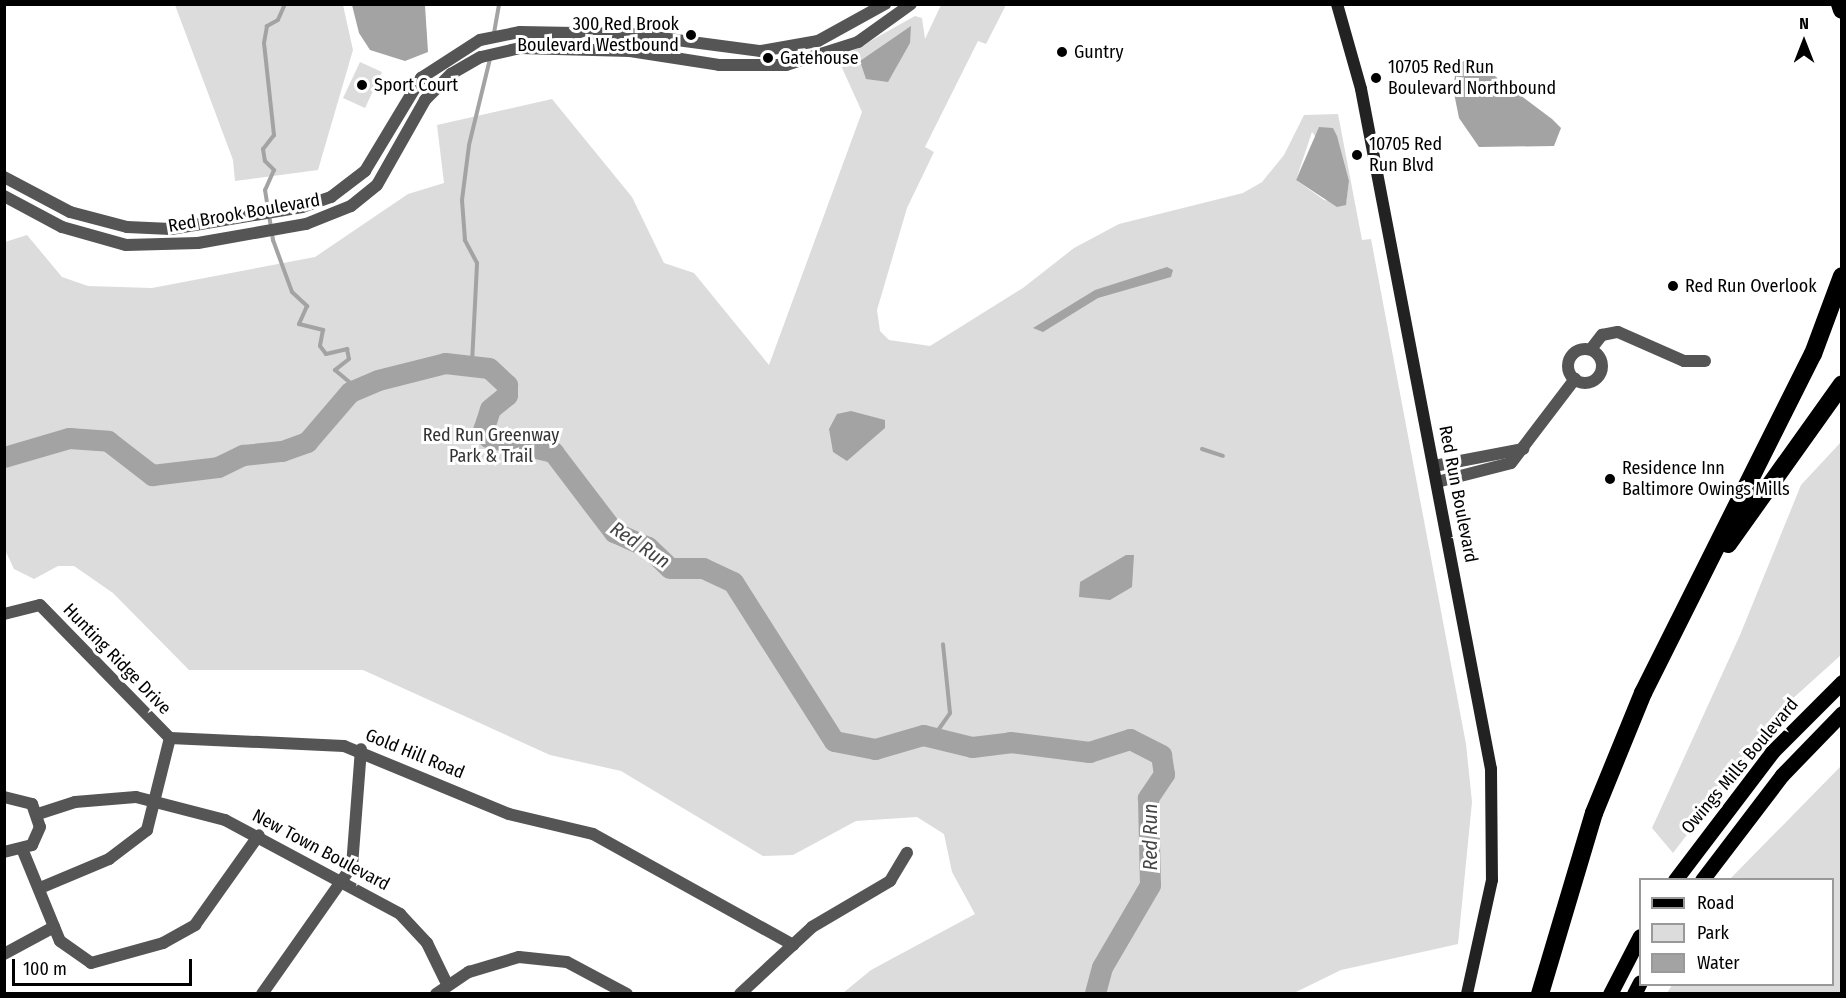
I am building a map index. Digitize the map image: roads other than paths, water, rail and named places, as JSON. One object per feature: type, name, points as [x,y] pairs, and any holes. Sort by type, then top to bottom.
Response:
[{"type":"highway","points":[[1840,4],[1842,10]]},
{"type":"highway","points":[[1540,993],[1611,771],[1676,626],[1814,354],[1842,276]]},
{"type":"highway","points":[[1676,626],[1760,494],[1842,384]]},
{"type":"highway","points":[[1553,993],[1611,771]]},
{"type":"main road","name":"Red Run Boulevard","points":[[1337,4],[1361,89],[1434,465],[1491,779],[1490,896],[1467,993]]},
{"type":"main road","name":"Owings Mills Boulevard","points":[[1676,878],[1772,752],[1842,682]]},
{"type":"main road","name":"Owings Mills Boulevard","points":[[1702,878],[1782,775],[1842,713]]},
{"type":"main road","points":[[1610,993],[1639,940]]},
{"type":"street","name":"Red Brook Boulevard","points":[[4,177],[70,212],[109,224],[171,229],[302,207],[331,197],[365,171],[412,88],[462,48],[520,32],[631,34],[761,51],[818,41],[885,4]]},
{"type":"street","name":"Red Brook Boulevard","points":[[4,196],[70,230],[126,245],[181,245],[306,224],[351,206],[377,184],[425,100],[462,66],[520,48],[630,51],[741,67],[786,65],[858,42],[911,4]]},
{"type":"street","points":[[1591,349],[1602,335],[1618,332],[1684,362],[1705,362]]},
{"type":"street","points":[[1580,349],[1591,349],[1602,360],[1600,374],[1586,383],[1575,380],[1569,360],[1580,349]]},
{"type":"street","points":[[1437,482],[1496,470],[1512,463],[1575,380]]},
{"type":"street","points":[[1434,465],[1523,449]]},
{"type":"street","name":"Hunting Ridge Drive","points":[[4,614],[40,605],[170,738]]},
{"type":"street","points":[[40,888],[132,845],[153,821],[170,738]]},
{"type":"street","name":"Gold Hill Road","points":[[170,738],[361,750],[509,814],[593,834],[794,945]]},
{"type":"street","points":[[262,993],[342,881],[356,855],[361,750]]},
{"type":"street","points":[[4,797],[26,799],[38,814],[38,837],[23,851],[4,852]]},
{"type":"street","name":"New Town Boulevard","points":[[38,814],[96,799],[157,800],[259,835],[342,881],[415,926],[447,982]]},
{"type":"street","points":[[23,851],[54,927],[68,951],[91,963],[180,936],[210,906],[259,835]]},
{"type":"street","points":[[740,993],[824,919],[890,881],[907,853]]},
{"type":"street","points":[[4,954],[54,927]]},
{"type":"street","points":[[435,993],[447,982],[497,962],[543,958],[591,972],[627,993]]},
{"type":"water","points":[[352,5],[425,5],[428,52],[405,61],[370,50],[359,33]]},
{"type":"water","points":[[911,26],[910,43],[888,82],[866,79],[860,61]]},
{"type":"water","points":[[1464,61],[1479,64],[1552,119],[1561,128],[1554,146],[1479,147],[1459,118],[1453,88],[1457,64]]},
{"type":"water","points":[[1319,127],[1333,128],[1337,136],[1349,181],[1346,205],[1337,207],[1296,180]]},
{"type":"water","points":[[1167,267],[1173,270],[1171,277],[1098,298],[1043,332],[1033,328],[1095,290]]},
{"type":"water","points":[[851,411],[885,420],[885,428],[847,461],[833,452],[829,429],[837,414]]},
{"type":"water","points":[[1126,555],[1134,555],[1132,587],[1110,600],[1079,597],[1080,582]]},
{"type":"waterway","points":[[285,4],[278,20],[267,26],[264,43],[274,135],[263,149],[265,161],[274,170],[265,190],[273,240],[292,292],[307,306],[299,324],[323,330],[320,346],[326,354],[347,349],[349,359],[335,370],[358,389]]},
{"type":"waterway","points":[[494,33],[499,4]]},
{"type":"waterway","points":[[472,363],[477,263],[465,240],[462,200],[469,145],[490,59]]},
{"type":"waterway","name":"Red Run","points":[[4,457],[69,438],[108,441],[152,475],[218,467],[243,455],[282,451],[307,442],[350,392],[378,380],[445,363],[489,368],[507,385],[507,395],[490,409],[483,430],[488,437],[553,452],[614,532],[648,547],[670,568],[703,568],[733,582],[834,741],[875,749],[923,735],[972,747],[1010,742],[1089,752],[1130,739],[1161,755],[1164,774],[1148,798],[1150,885],[1102,967],[1095,994]]},
{"type":"waterway","points":[[1202,449],[1223,456]]},
{"type":"waterway","points":[[934,736],[950,713],[943,644]]},
{"type":"place","name":"300 Red Brook Boulevard Westbound","points":[[691,35]]},
{"type":"place","name":"Guntry","points":[[1062,52]]},
{"type":"place","name":"Gatehouse","points":[[768,58]]},
{"type":"place","name":"10705 Red Run Boulevard Northbound","points":[[1376,78]]},
{"type":"place","name":"Sport Court","points":[[362,85]]},
{"type":"place","name":"10705 Red Run Blvd","points":[[1357,155]]},
{"type":"place","name":"Red Run Overlook","points":[[1673,286]]},
{"type":"place","name":"Residence Inn Baltimore Owings Mills","points":[[1610,479]]},
{"type":"park label","name":"Red Run Greenway Park & Trail","points":[[491,446]]}]
